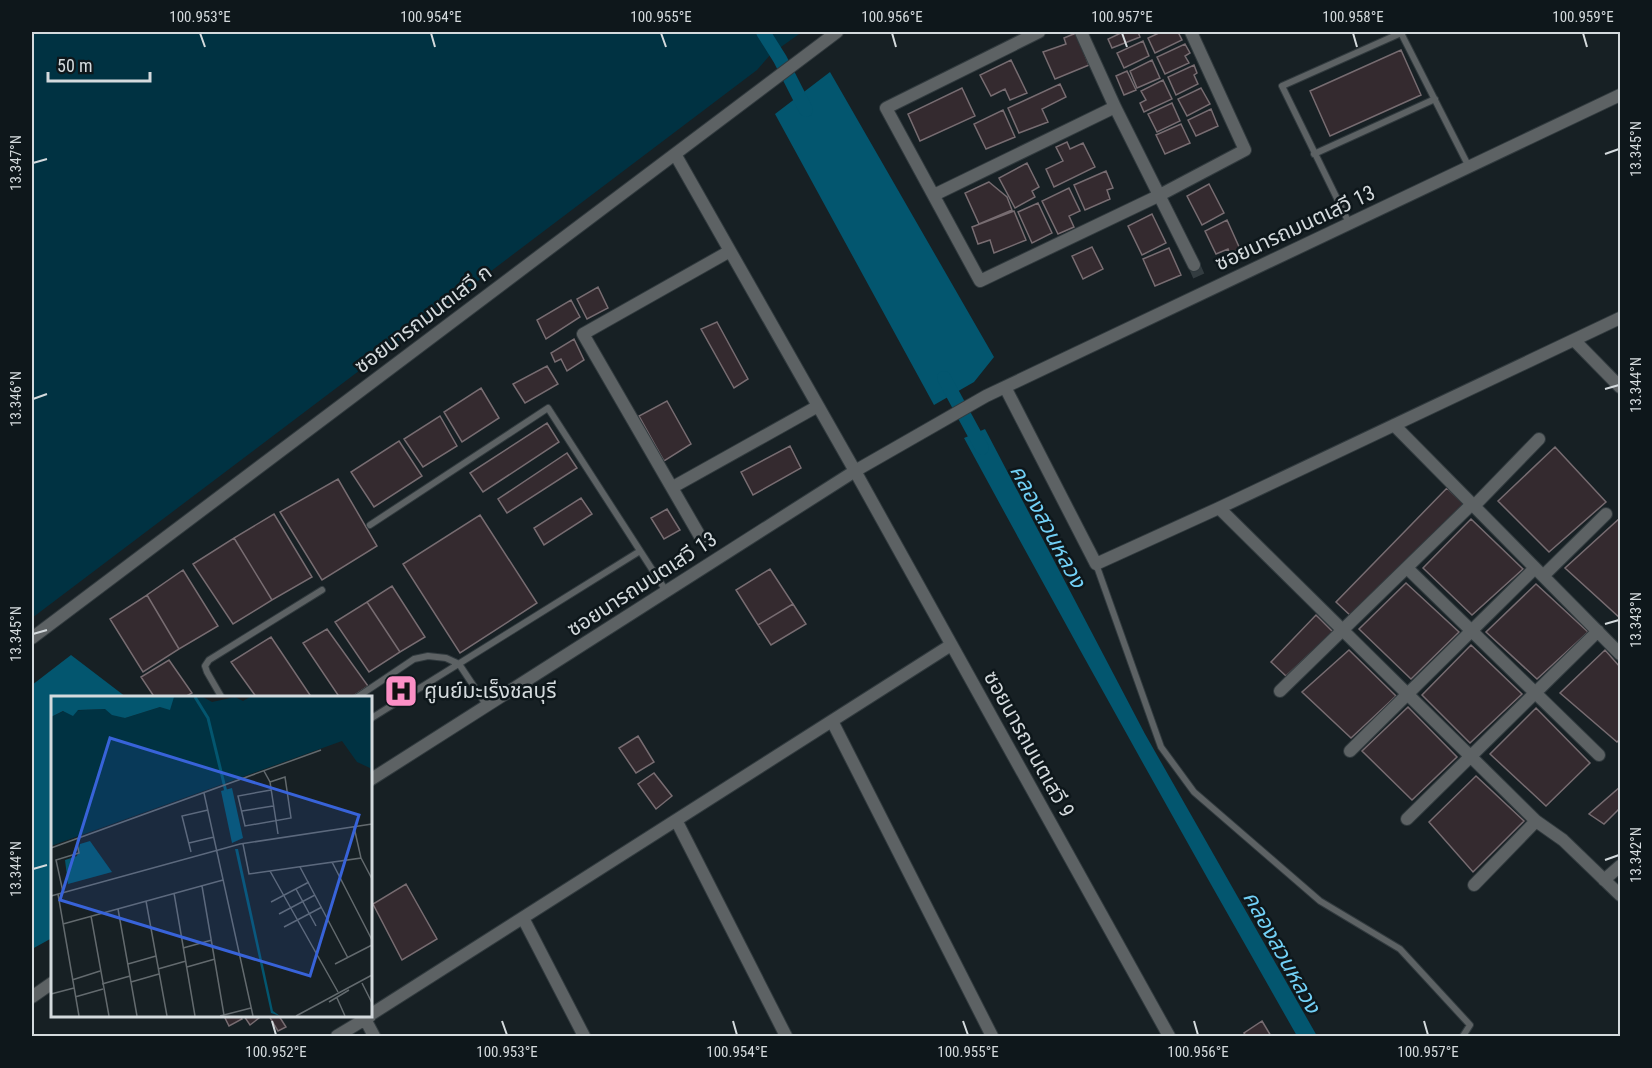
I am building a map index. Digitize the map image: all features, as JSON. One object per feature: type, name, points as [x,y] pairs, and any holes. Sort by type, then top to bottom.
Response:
[{"type":"street","name":"ซอยนารถมนตเสวี ก","points":[[32,638],[837,32]]},
{"type":"street","points":[[1039,32],[886,108],[981,281],[1158,196],[1245,150],[1191,32]]},
{"type":"street","points":[[1081,32],[1158,196],[1194,265]]},
{"type":"street","name":"ซอยนารถมนตเสวี 13","points":[[372,779],[855,471],[986,396],[1204,286],[1350,224],[1620,95]]},
{"type":"street","points":[[934,195],[1115,107]]},
{"type":"street","name":"ซอยนารถมนตเสวี 9","points":[[675,154],[855,471],[1169,1036]]},
{"type":"street","points":[[701,538],[583,334],[730,251]]},
{"type":"street","points":[[1005,387],[1096,564],[1220,508],[1620,318]]},
{"type":"street","points":[[1574,340],[1620,387]]},
{"type":"street","points":[[673,487],[818,406]]},
{"type":"street","points":[[1394,425],[1620,654]]},
{"type":"street","points":[[1280,691],[1539,439]]},
{"type":"street","points":[[1220,508],[1536,821],[1563,840],[1620,895]]},
{"type":"street","points":[[1350,751],[1471,630],[1606,514]]},
{"type":"street","points":[[1407,568],[1599,755]]},
{"type":"street","points":[[1407,819],[1598,631]]},
{"type":"street","points":[[1610,644],[1620,634]]},
{"type":"street","points":[[372,1013],[951,645]]},
{"type":"street","points":[[832,721],[990,1036]]},
{"type":"street","points":[[676,820],[786,1036]]},
{"type":"street","points":[[1474,885],[1536,821]]},
{"type":"street","points":[[1605,880],[1620,866]]},
{"type":"street","points":[[523,918],[584,1036]]},
{"type":"street","points":[[32,997],[51,985]]},
{"type":"street","points":[[337,1036],[366,1017]]},
{"type":"street","points":[[368,1017],[374,1036]]},
{"type":"lane","points":[[1350,224],[1282,86],[1401,33],[1469,167]]},
{"type":"lane","points":[[1314,154],[1435,99]]},
{"type":"lane","points":[[370,525],[548,408],[666,591]]},
{"type":"lane","points":[[372,718],[640,550]]},
{"type":"lane","points":[[1096,564],[1161,747],[1194,792],[1320,901],[1400,949],[1470,1025],[1463,1036]]},
{"type":"lane","points":[[221,696],[205,666],[209,660],[322,590]]},
{"type":"lane","points":[[359,696],[419,657],[446,658],[459,664],[487,706]]},
{"type":"shaded area","points":[[32,32],[802,32],[771,54],[757,70],[32,618]]},
{"type":"shaded area","points":[[830,72],[994,357],[974,382],[934,405],[775,114]]},
{"type":"shaded area","points":[[985,429],[1145,734],[1317,1036],[1297,1036],[964,438]]},
{"type":"shaded area","points":[[71,655],[125,696],[51,696],[51,939],[32,949],[32,685]]},
{"type":"building","points":[[1123,32],[1138,32],[1140,37],[1112,48],[1108,39]]},
{"type":"building","points":[[1161,32],[1178,32],[1182,40],[1155,53],[1148,38]]},
{"type":"building","points":[[1076,33],[1089,65],[1055,79],[1043,52],[1066,44],[1064,38]]},
{"type":"building","points":[[1143,41],[1149,56],[1124,68],[1117,53]]},
{"type":"building","points":[[1185,44],[1190,53],[1185,56],[1189,63],[1165,74],[1157,57]]},
{"type":"building","points":[[1401,50],[1421,95],[1330,136],[1310,91]]},
{"type":"building","points":[[1011,60],[1027,93],[1010,100],[1005,89],[991,96],[980,75]]},
{"type":"building","points":[[1152,60],[1160,78],[1137,88],[1130,71]]},
{"type":"building","points":[[1194,65],[1197,73],[1194,75],[1198,84],[1176,95],[1168,77]]},
{"type":"building","points":[[1127,71],[1136,90],[1124,95],[1116,76]]},
{"type":"building","points":[[1163,80],[1172,99],[1144,112],[1140,103],[1146,100],[1141,91]]},
{"type":"building","points":[[1060,84],[1066,97],[1042,109],[1048,122],[1019,133],[1008,108]]},
{"type":"building","points":[[962,88],[975,116],[920,141],[908,114]]},
{"type":"building","points":[[1201,88],[1210,104],[1187,116],[1178,99]]},
{"type":"building","points":[[1172,103],[1180,121],[1157,132],[1148,114]]},
{"type":"building","points":[[1211,109],[1218,126],[1196,136],[1188,120]]},
{"type":"building","points":[[1003,110],[1015,137],[986,149],[974,124]]},
{"type":"building","points":[[1181,124],[1190,143],[1165,154],[1156,135]]},
{"type":"building","points":[[1067,142],[1070,149],[1083,143],[1095,167],[1054,187],[1046,169],[1063,161],[1056,147]]},
{"type":"building","points":[[1027,163],[1039,187],[1032,191],[1035,197],[1015,208],[999,178]]},
{"type":"building","points":[[1106,171],[1113,188],[1107,190],[1110,199],[1085,210],[1074,185]]},
{"type":"building","points":[[989,182],[1007,197],[1012,210],[979,224],[965,193]]},
{"type":"building","points":[[1209,184],[1224,213],[1202,225],[1187,196]]},
{"type":"building","points":[[1069,188],[1080,211],[1069,216],[1074,227],[1058,234],[1042,201]]},
{"type":"building","points":[[1038,203],[1052,233],[1032,243],[1018,212]]},
{"type":"building","points":[[1014,211],[1026,240],[994,253],[990,240],[978,244],[972,227]]},
{"type":"building","points":[[1152,214],[1166,243],[1142,255],[1128,226]]},
{"type":"building","points":[[1227,220],[1240,249],[1230,254],[1228,249],[1216,254],[1205,231]]},
{"type":"building","points":[[1092,247],[1103,269],[1083,279],[1072,256]]},
{"type":"building","points":[[1169,248],[1181,275],[1155,286],[1143,259]]},
{"type":"building","points":[[598,287],[608,308],[587,319],[577,299]]},
{"type":"building","points":[[571,300],[580,317],[546,339],[537,320]]},
{"type":"building","points":[[717,322],[748,379],[734,388],[701,329]]},
{"type":"building","points":[[574,339],[584,360],[567,371],[561,359],[555,362],[551,353]]},
{"type":"building","points":[[547,366],[558,384],[525,403],[513,384]]},
{"type":"building","points":[[481,388],[499,418],[462,442],[444,412]]},
{"type":"building","points":[[667,401],[691,444],[664,461],[639,416]]},
{"type":"building","points":[[440,416],[457,446],[423,467],[404,439]]},
{"type":"building","points":[[547,423],[559,442],[483,492],[470,473]]},
{"type":"building","points":[[399,441],[422,476],[374,507],[351,472]]},
{"type":"building","points":[[790,446],[801,468],[753,495],[741,472]]},
{"type":"building","points":[[1555,447],[1606,502],[1549,552],[1498,501]]},
{"type":"building","points":[[567,453],[577,468],[507,513],[498,499]]},
{"type":"building","points":[[338,479],[377,546],[322,580],[280,512]]},
{"type":"building","points":[[1447,488],[1464,504],[1352,617],[1336,602]]},
{"type":"building","points":[[581,498],[592,514],[544,545],[534,528]]},
{"type":"building","points":[[667,509],[680,530],[664,539],[651,518]]},
{"type":"building","points":[[274,514],[312,577],[272,600],[234,538]]},
{"type":"building","points":[[480,515],[537,603],[460,653],[403,564]]},
{"type":"building","points":[[1620,518],[1620,618],[1565,568]]},
{"type":"building","points":[[1471,519],[1523,569],[1472,615],[1423,568]]},
{"type":"building","points":[[234,538],[272,600],[233,624],[193,564]]},
{"type":"building","points":[[770,569],[793,604],[758,625],[736,590]]},
{"type":"building","points":[[183,570],[218,626],[179,649],[147,595]]},
{"type":"building","points":[[1406,583],[1459,632],[1411,679],[1359,629]]},
{"type":"building","points":[[1536,584],[1588,632],[1537,679],[1486,632]]},
{"type":"building","points":[[392,586],[425,637],[400,652],[367,602]]},
{"type":"building","points":[[147,595],[179,649],[143,672],[110,619]]},
{"type":"building","points":[[367,602],[400,652],[369,672],[335,622]]},
{"type":"building","points":[[793,604],[806,624],[771,645],[758,625]]},
{"type":"building","points":[[1316,615],[1333,632],[1286,676],[1271,662]]},
{"type":"building","points":[[327,629],[368,686],[353,696],[339,696],[303,643]]},
{"type":"building","points":[[271,637],[311,696],[256,696],[231,662]]},
{"type":"building","points":[[1471,645],[1522,694],[1470,743],[1422,695]]},
{"type":"building","points":[[1349,650],[1396,696],[1351,738],[1302,692]]},
{"type":"building","points":[[1605,650],[1620,667],[1620,739],[1617,742],[1560,693]]},
{"type":"building","points":[[169,660],[192,693],[187,696],[154,696],[141,677]]},
{"type":"building","points":[[1408,707],[1457,757],[1412,800],[1362,751]]},
{"type":"building","points":[[1536,708],[1590,763],[1546,806],[1490,754]]},
{"type":"building","points":[[638,736],[654,762],[636,773],[619,748]]},
{"type":"building","points":[[654,773],[672,796],[656,809],[638,784]]},
{"type":"building","points":[[1476,776],[1524,821],[1473,872],[1429,822]]},
{"type":"building","points":[[1620,787],[1620,808],[1604,824],[1589,814]]},
{"type":"building","points":[[406,884],[437,939],[402,960],[373,904]]},
{"type":"building","points":[[224,1017],[241,1017],[242,1019],[229,1026]]},
{"type":"building","points":[[245,1017],[259,1018],[250,1025]]},
{"type":"building","points":[[270,1017],[280,1017],[286,1027],[278,1031]]},
{"type":"building","points":[[1262,1021],[1271,1036],[1246,1036],[1244,1033]]},
{"type":"waterway","name":"คลองสวนหลวง","points":[[763,32],[780,59],[806,110]]},
{"type":"waterway","name":"คลองสวนหลวง","points":[[944,378],[982,448]]},
{"type":"tunnel","points":[[1194,265],[1201,281]]},
{"type":"place","name":"ศูนย์มะเร็งชลบุรี","points":[[401,691]]}]
